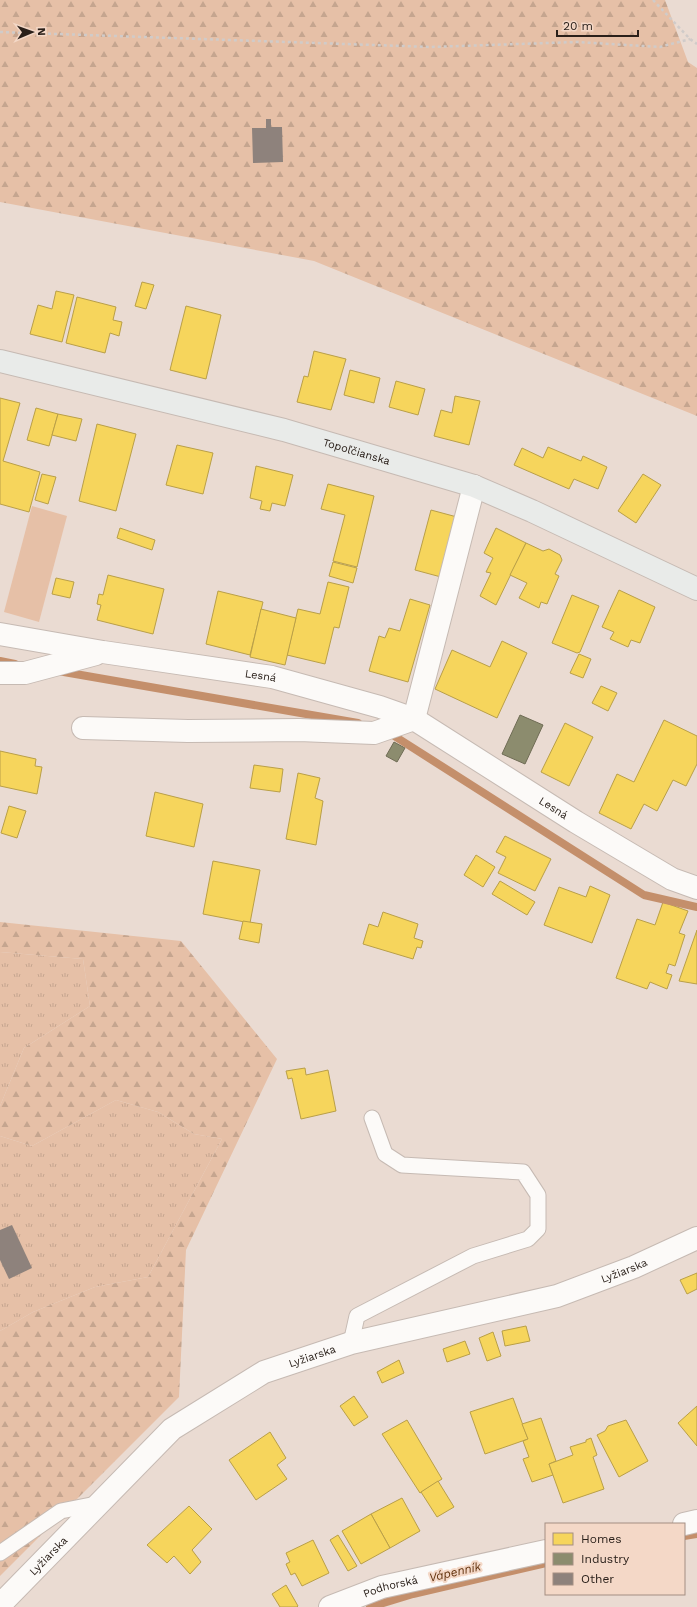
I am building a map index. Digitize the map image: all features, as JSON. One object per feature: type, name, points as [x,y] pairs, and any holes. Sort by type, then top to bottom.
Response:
[{"type":"main road","name":"Topoľčianska","points":[[0,361],[284,430],[474,486],[532,510],[697,589]]},
{"type":"street","points":[[84,728],[188,731],[299,730],[374,733],[414,719],[474,486]]},
{"type":"street","name":"Lesná","points":[[0,634],[103,652],[272,677],[380,707],[414,719],[576,822],[665,875],[697,888]]},
{"type":"street","name":"Lesná","points":[[0,673],[25,673],[103,652]]},
{"type":"street","name":"Lyžiarska","points":[[0,1605],[96,1504],[172,1429],[264,1372],[351,1343],[557,1296],[634,1267],[697,1238]]},
{"type":"street","points":[[685,1524],[697,1521]]},
{"type":"street","name":"Podhorská","points":[[330,1607],[382,1587],[545,1551]]},
{"type":"lane","points":[[351,1343],[357,1316],[473,1256],[528,1239],[538,1229],[538,1195],[523,1172],[402,1165],[385,1154],[372,1118]]},
{"type":"lane","points":[[0,1553],[61,1511],[96,1504]]},
{"type":"path","points":[[653,0],[690,39],[697,44]]},
{"type":"path","points":[[0,32],[431,47],[577,42],[660,47],[690,39]]},
{"type":"green space","points":[[0,0],[665,0],[688,62],[697,68],[697,416],[314,261],[0,202]]},
{"type":"green space","points":[[32,506],[67,516],[39,622],[4,612]]},
{"type":"green space","points":[[0,922],[181,941],[277,1059],[186,1250],[179,1397],[0,1576],[0,1331],[33,1312],[95,1287],[148,1277],[222,1139],[194,1134],[158,1112],[116,1100],[32,1146],[0,1136],[0,1106],[24,1048],[90,1006],[83,959],[0,952]]},
{"type":"green space","points":[[0,952],[83,959],[90,1006],[24,1048],[0,1106]]},
{"type":"green space","points":[[116,1100],[158,1112],[194,1134],[222,1139],[148,1277],[95,1287],[33,1312],[0,1331],[0,1136],[32,1146]]},
{"type":"building: Homes","points":[[142,282],[154,285],[146,309],[135,306]]},
{"type":"building: Homes","points":[[56,291],[74,295],[62,342],[30,334],[38,305],[52,309]]},
{"type":"building: Homes","points":[[77,297],[116,307],[113,320],[122,322],[119,336],[110,333],[105,353],[66,343]]},
{"type":"building: Homes","points":[[186,306],[221,315],[206,379],[170,370]]},
{"type":"building: Homes","points":[[314,351],[346,359],[331,410],[297,402],[304,376],[308,377]]},
{"type":"building: Homes","points":[[350,370],[380,378],[374,403],[344,395]]},
{"type":"building: Homes","points":[[396,381],[425,389],[418,415],[389,407]]},
{"type":"building: Homes","points":[[455,396],[480,401],[469,445],[434,436],[441,410],[452,413]]},
{"type":"building: Homes","points":[[0,398],[20,403],[3,461],[40,472],[29,512],[0,504]]},
{"type":"building: Homes","points":[[36,408],[58,414],[49,446],[27,440]]},
{"type":"building: Homes","points":[[58,414],[82,419],[76,441],[52,435]]},
{"type":"building: Homes","points":[[97,424],[136,434],[116,511],[79,501]]},
{"type":"building: Homes","points":[[177,445],[213,453],[203,494],[166,485]]},
{"type":"building: Homes","points":[[548,447],[581,461],[583,456],[607,467],[598,489],[574,479],[569,489],[514,465],[522,448],[543,458]]},
{"type":"building: Homes","points":[[256,466],[293,475],[285,506],[272,503],[270,511],[260,509],[262,501],[250,498]]},
{"type":"building: Homes","points":[[42,474],[56,477],[48,504],[35,500]]},
{"type":"building: Homes","points":[[643,474],[661,485],[636,523],[618,511]]},
{"type":"building: Homes","points":[[328,484],[374,496],[357,567],[333,561],[345,515],[321,509]]},
{"type":"building: Homes","points":[[431,510],[457,517],[441,577],[415,570]]},
{"type":"building: Homes","points":[[120,528],[155,540],[152,550],[117,538]]},
{"type":"building: Homes","points":[[496,528],[526,543],[496,605],[480,596],[491,573],[486,572],[493,558],[484,553]]},
{"type":"building: Homes","points":[[526,543],[543,551],[549,549],[560,555],[562,560],[555,574],[559,576],[547,604],[541,602],[539,608],[519,598],[527,583],[510,575]]},
{"type":"building: Homes","points":[[333,562],[357,568],[353,583],[329,576]]},
{"type":"building: Homes","points":[[108,575],[164,589],[153,634],[97,620],[101,605],[97,604],[99,594],[103,595]]},
{"type":"building: Homes","points":[[56,578],[74,582],[70,598],[52,594]]},
{"type":"building: Homes","points":[[328,582],[349,587],[339,628],[334,627],[325,664],[287,655],[298,609],[320,614]]},
{"type":"building: Homes","points":[[619,590],[655,607],[640,643],[631,640],[628,647],[610,639],[614,632],[602,627]]},
{"type":"building: Homes","points":[[218,591],[263,602],[250,655],[206,644]]},
{"type":"building: Homes","points":[[572,595],[599,606],[580,652],[577,653],[552,643]]},
{"type":"building: Homes","points":[[410,599],[430,605],[408,682],[369,671],[379,636],[385,638],[389,628],[400,631]]},
{"type":"building: Homes","points":[[261,609],[296,618],[285,665],[250,657]]},
{"type":"building: Homes","points":[[502,641],[527,653],[497,718],[435,689],[452,650],[490,667]]},
{"type":"building: Homes","points":[[579,654],[591,659],[583,678],[570,673]]},
{"type":"building: Homes","points":[[601,686],[617,693],[608,711],[592,703]]},
{"type":"building: Homes","points":[[664,720],[697,736],[697,764],[686,786],[673,780],[657,811],[644,804],[631,829],[599,813],[617,774],[634,782]]},
{"type":"building: Homes","points":[[565,723],[593,737],[569,786],[541,772]]},
{"type":"building: Homes","points":[[0,751],[36,759],[35,766],[42,767],[37,794],[0,786]]},
{"type":"building: Homes","points":[[254,765],[283,769],[280,792],[250,788]]},
{"type":"building: Homes","points":[[298,773],[320,778],[315,798],[323,801],[316,845],[286,839]]},
{"type":"building: Homes","points":[[155,792],[203,804],[194,847],[146,836]]},
{"type":"building: Homes","points":[[9,806],[26,811],[17,838],[1,833]]},
{"type":"building: Homes","points":[[505,836],[551,859],[535,891],[498,873],[506,857],[496,852]]},
{"type":"building: Homes","points":[[476,855],[495,867],[483,887],[464,875]]},
{"type":"building: Homes","points":[[213,861],[260,870],[250,923],[203,914]]},
{"type":"building: Homes","points":[[500,881],[535,902],[527,915],[492,894]]},
{"type":"building: Homes","points":[[590,886],[610,895],[592,943],[544,925],[559,887],[586,897]]},
{"type":"building: Homes","points":[[663,902],[688,911],[679,933],[685,935],[675,966],[669,964],[666,973],[672,975],[667,989],[650,982],[647,989],[616,978],[637,919],[655,925]]},
{"type":"building: Homes","points":[[383,912],[418,924],[414,938],[423,941],[421,948],[417,947],[413,959],[363,944],[369,924],[378,927]]},
{"type":"building: Homes","points":[[243,921],[262,924],[259,943],[239,939]]},
{"type":"building: Homes","points":[[697,930],[697,984],[679,981]]},
{"type":"building: Homes","points":[[305,1068],[306,1075],[328,1070],[336,1111],[301,1119],[292,1078],[288,1079],[286,1071]]},
{"type":"building: Homes","points":[[697,1273],[697,1289],[687,1294],[680,1280]]},
{"type":"building: Homes","points":[[526,1326],[530,1341],[505,1346],[502,1331]]},
{"type":"building: Homes","points":[[493,1332],[501,1356],[487,1361],[479,1338]]},
{"type":"building: Homes","points":[[465,1341],[470,1354],[447,1362],[443,1349]]},
{"type":"building: Homes","points":[[399,1360],[404,1373],[382,1383],[377,1372]]},
{"type":"building: Homes","points":[[354,1396],[368,1417],[354,1426],[340,1406]]},
{"type":"building: Homes","points":[[513,1398],[528,1439],[485,1454],[470,1412]]},
{"type":"building: Homes","points":[[697,1406],[697,1446],[678,1423]]},
{"type":"building: Homes","points":[[541,1418],[556,1461],[549,1464],[553,1475],[532,1482],[523,1459],[529,1457],[523,1441],[528,1439],[522,1424]]},
{"type":"building: Homes","points":[[407,1420],[442,1479],[420,1493],[382,1434]]},
{"type":"building: Homes","points":[[626,1420],[648,1461],[619,1477],[597,1435],[605,1431],[608,1426]]},
{"type":"building: Homes","points":[[270,1432],[286,1458],[277,1465],[287,1479],[256,1500],[229,1460]]},
{"type":"building: Homes","points":[[591,1438],[597,1455],[593,1457],[604,1489],[563,1503],[549,1464],[573,1455],[570,1447],[586,1442],[586,1440]]},
{"type":"building: Homes","points":[[438,1481],[454,1507],[437,1517],[421,1492]]},
{"type":"building: Homes","points":[[402,1498],[420,1531],[390,1548],[371,1514]]},
{"type":"building: Homes","points":[[189,1506],[212,1529],[192,1550],[201,1562],[190,1574],[174,1556],[167,1563],[147,1545]]},
{"type":"building: Homes","points":[[371,1514],[390,1548],[361,1564],[342,1531]]},
{"type":"building: Homes","points":[[338,1535],[357,1566],[348,1571],[330,1540]]},
{"type":"building: Homes","points":[[313,1540],[329,1573],[302,1586],[295,1573],[291,1575],[286,1564],[290,1562],[286,1553]]},
{"type":"building: Homes","points":[[286,1585],[298,1606],[297,1607],[280,1607],[272,1594]]},
{"type":"building: Industry","points":[[520,715],[543,725],[525,764],[502,754]]},
{"type":"building: Industry","points":[[394,742],[405,748],[397,762],[386,756]]},
{"type":"building: Other","points":[[266,119],[271,119],[271,127],[282,127],[283,162],[253,163],[252,128],[266,128]]},
{"type":"building: Other","points":[[12,1225],[32,1268],[9,1279],[0,1260],[0,1230]]},
{"type":"waterway","points":[[0,661],[15,664]]},
{"type":"waterway","points":[[58,671],[358,723]]},
{"type":"waterway","points":[[388,732],[644,895],[697,907]]},
{"type":"waterway","name":"Vápenník","points":[[685,1536],[697,1534]]},
{"type":"waterway","name":"Vápenník","points":[[370,1607],[413,1594],[545,1563]]}]
